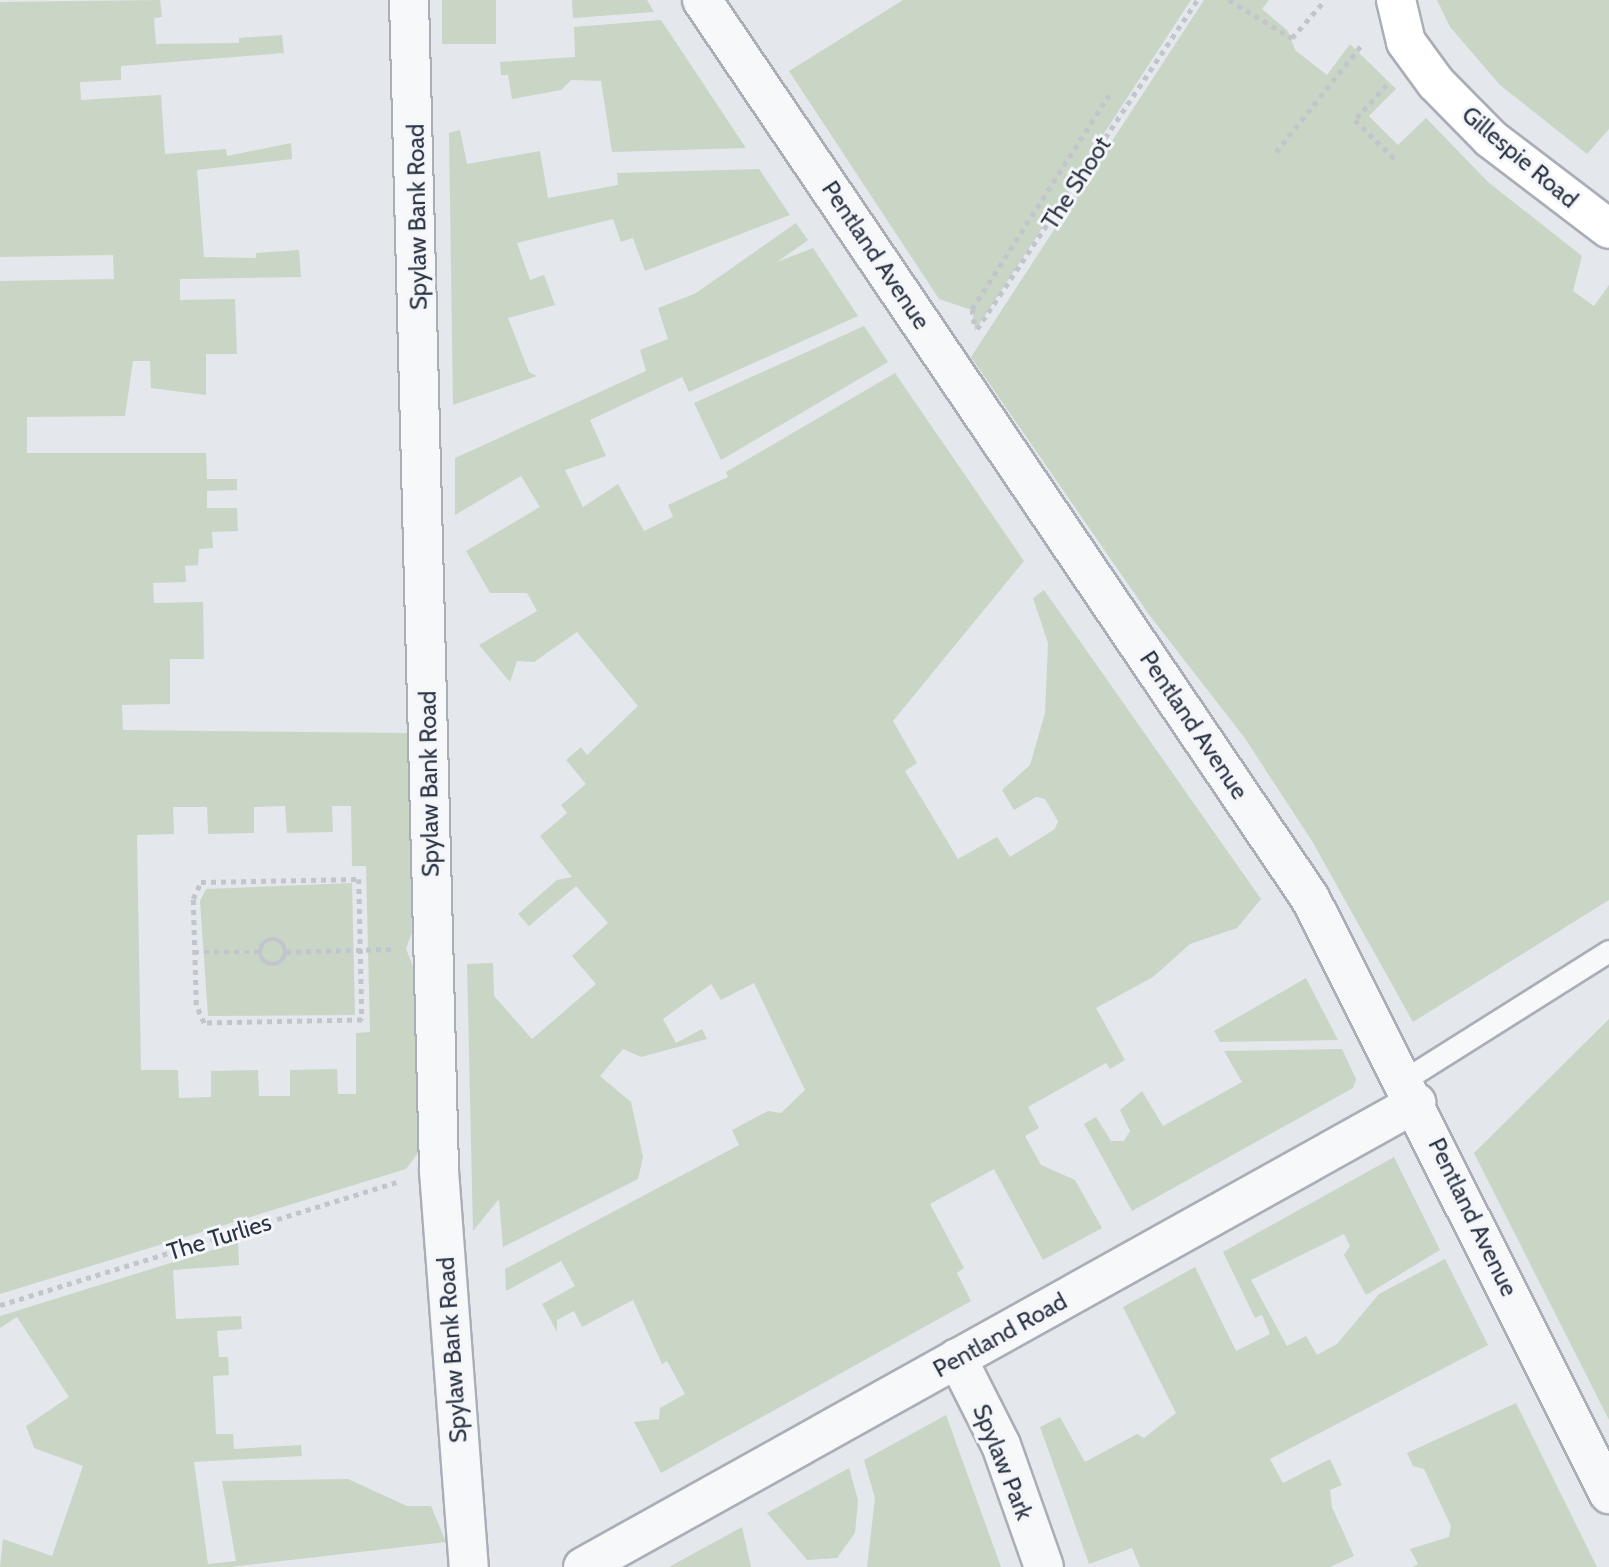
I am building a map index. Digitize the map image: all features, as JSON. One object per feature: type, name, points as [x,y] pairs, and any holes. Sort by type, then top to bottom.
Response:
[{"type":"main road","name":"Gillespie Road","points":[[1396,4],[1406,42],[1436,83],[1491,139],[1609,229]]},
{"type":"street","name":"Spylaw Bank Road","points":[[409,0],[439,1171],[468,1567]]},
{"type":"street","name":"Pentland Avenue","points":[[702,0],[1289,866],[1410,1092],[1609,1494]]},
{"type":"street","name":"Pentland Road","points":[[583,1567],[957,1359],[1410,1092]]},
{"type":"street","name":"Spylaw Park","points":[[957,1359],[1001,1445],[1044,1567]]},
{"type":"lane","points":[[1410,1092],[1609,951]]},
{"type":"path","name":"The Shoot","points":[[943,355],[975,331],[1197,0]]},
{"type":"path","points":[[1229,0],[1292,38],[1325,0]]},
{"type":"path","points":[[1276,152],[1355,52]]},
{"type":"path","points":[[1389,83],[1355,120],[1396,160]]},
{"type":"path","points":[[975,331],[972,309],[1109,95]]},
{"type":"path","points":[[359,879],[361,950],[362,1020],[204,1023],[196,1005],[193,899],[201,882],[359,879]]},
{"type":"path","points":[[194,952],[260,952],[273,939],[286,952]]},
{"type":"path","points":[[260,952],[273,965],[286,952],[433,948]]},
{"type":"path","name":"The Turlies","points":[[0,1306],[439,1171]]},
{"type":"green space","points":[[160,0],[162,17],[154,18],[156,44],[239,43],[239,38],[282,35],[284,53],[121,66],[121,80],[80,82],[81,100],[161,95],[165,154],[226,149],[227,156],[291,143],[292,159],[197,170],[204,257],[256,258],[256,253],[299,250],[301,277],[180,279],[180,300],[235,299],[237,354],[206,354],[206,395],[151,388],[150,361],[133,361],[125,416],[27,417],[27,453],[206,453],[207,479],[237,479],[237,490],[207,491],[207,508],[237,508],[238,531],[212,532],[213,548],[199,549],[198,565],[185,566],[186,582],[153,583],[154,603],[203,602],[204,659],[170,659],[170,704],[122,705],[123,730],[407,733],[412,932],[406,949],[413,966],[418,1153],[406,1169],[0,1294],[0,281],[114,279],[113,255],[0,257],[0,2]],"holes":[[[285,806],[287,833],[333,832],[332,806],[351,806],[352,866],[366,866],[370,1032],[356,1033],[356,1094],[338,1094],[337,1069],[290,1070],[290,1096],[259,1096],[258,1070],[211,1071],[211,1097],[179,1098],[178,1070],[141,1070],[137,835],[174,834],[173,807],[207,807],[208,834],[254,833],[254,807]]]},
{"type":"green space","points":[[442,0],[496,0],[496,44],[442,44]]},
{"type":"green space","points":[[572,0],[647,0],[654,12],[573,18]]},
{"type":"green space","points":[[903,0],[1191,0],[975,331],[972,310],[939,299],[789,71]]},
{"type":"green space","points":[[1204,0],[1269,0],[1262,9],[1288,31],[1295,50],[1327,75],[1350,44],[1396,89],[1369,116],[1398,145],[1426,118],[1488,182],[1582,256],[1573,291],[1594,306],[1609,285],[1609,900],[1413,1022],[1312,841],[1244,737],[1150,616],[971,357]]},
{"type":"green space","points":[[1437,0],[1609,0],[1609,129],[1587,154],[1500,85],[1450,27]]},
{"type":"green space","points":[[661,20],[746,148],[612,152],[601,81],[571,80],[561,90],[512,99],[508,75],[501,75],[500,62],[575,57],[574,27]]},
{"type":"green space","points":[[460,130],[467,164],[540,151],[548,198],[618,185],[617,173],[759,169],[790,215],[645,271],[633,238],[621,242],[613,219],[517,243],[530,280],[544,275],[555,305],[508,318],[529,372],[537,376],[453,405],[449,133]]},
{"type":"green space","points":[[796,223],[808,240],[678,331],[666,314]]},
{"type":"green space","points":[[813,248],[858,316],[689,392],[682,377],[590,420],[606,456],[565,470],[583,507],[618,484],[644,531],[673,517],[668,505],[728,477],[726,472],[895,373],[1024,561],[893,721],[917,763],[905,771],[958,859],[997,837],[1010,857],[1055,829],[1058,821],[1045,799],[1036,797],[1014,810],[1002,790],[1030,765],[1045,713],[1048,643],[1033,598],[1044,590],[1261,899],[1237,928],[1190,944],[1153,977],[1096,1008],[1125,1060],[1110,1069],[1106,1063],[1028,1107],[1039,1128],[1025,1136],[1041,1165],[1075,1180],[1102,1228],[1043,1260],[994,1169],[930,1204],[964,1268],[957,1273],[971,1301],[661,1473],[634,1422],[659,1419],[660,1408],[685,1394],[667,1361],[662,1364],[633,1300],[582,1327],[574,1311],[557,1320],[557,1332],[542,1304],[575,1286],[561,1261],[506,1291],[505,1269],[739,1145],[732,1130],[768,1111],[781,1113],[805,1090],[754,983],[721,1000],[711,984],[663,1019],[676,1043],[702,1029],[707,1039],[641,1057],[623,1049],[600,1076],[631,1102],[643,1157],[638,1179],[503,1247],[499,1199],[473,1231],[467,964],[493,963],[494,996],[532,1039],[596,984],[572,956],[608,923],[576,886],[529,926],[518,914],[557,880],[572,877],[540,836],[567,813],[561,805],[586,784],[566,760],[581,747],[587,755],[638,706],[577,632],[534,662],[517,661],[510,682],[479,645],[537,611],[527,593],[490,593],[466,551],[540,507],[521,476],[455,515],[455,458],[646,371],[640,350],[668,339],[658,308]]},
{"type":"green space","points":[[864,326],[888,362],[721,460],[694,403]]},
{"type":"green space","points":[[352,883],[355,1015],[208,1016],[200,901],[206,889]]},
{"type":"green space","points":[[1306,978],[1338,1040],[1220,1042],[1214,1031]]},
{"type":"green space","points":[[1609,1019],[1609,1420],[1474,1153]]},
{"type":"green space","points":[[1342,1049],[1356,1079],[1353,1088],[1132,1211],[1084,1124],[1096,1117],[1111,1141],[1124,1141],[1130,1131],[1120,1110],[1142,1091],[1163,1126],[1242,1082],[1224,1051]]},
{"type":"green space","points":[[1394,1157],[1440,1250],[1366,1295],[1344,1255],[1350,1246],[1344,1234],[1251,1280],[1287,1346],[1306,1336],[1317,1355],[1337,1344],[1379,1294],[1445,1259],[1488,1345],[1270,1459],[1283,1483],[1330,1459],[1342,1485],[1330,1490],[1332,1507],[1354,1556],[1330,1567],[1140,1567],[1132,1548],[1089,1564],[1040,1427],[1060,1417],[1085,1462],[1137,1434],[1144,1438],[1176,1413],[1123,1307],[1195,1267],[1236,1351],[1270,1334],[1262,1315],[1255,1318],[1223,1252]]},
{"type":"green space","points":[[238,1242],[239,1265],[173,1270],[176,1319],[241,1316],[242,1329],[217,1331],[219,1357],[228,1357],[229,1375],[213,1376],[216,1434],[233,1434],[234,1449],[301,1445],[302,1456],[194,1462],[208,1564],[236,1561],[222,1481],[348,1479],[407,1506],[431,1506],[446,1542],[231,1567],[0,1567],[3,1539],[52,1556],[83,1466],[34,1448],[26,1426],[69,1397],[17,1317],[0,1328],[0,1316]]},
{"type":"green space","points":[[1516,1403],[1597,1567],[1412,1567],[1418,1564],[1410,1549],[1449,1537],[1451,1526],[1424,1469],[1413,1466],[1407,1453]]},
{"type":"green space","points":[[946,1415],[1001,1567],[867,1567],[875,1498],[864,1460]]},
{"type":"green space","points":[[849,1468],[858,1500],[855,1533],[837,1558],[807,1560],[767,1513]]},
{"type":"green space","points":[[742,1527],[751,1567],[669,1567]]}]
